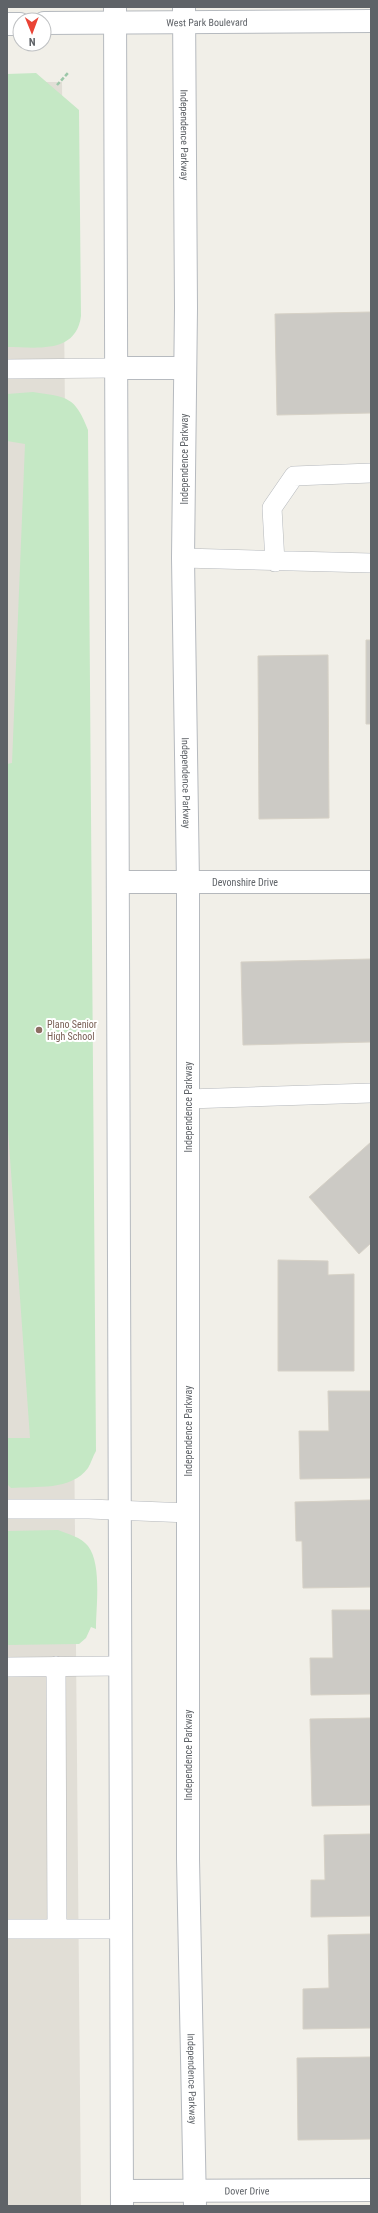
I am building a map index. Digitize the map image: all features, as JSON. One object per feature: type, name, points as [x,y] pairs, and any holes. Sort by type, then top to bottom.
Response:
[{"type":"main road","name":"West Park Boulevard","points":[[52,22],[115,15],[184,14],[371,21]]},
{"type":"main road","name":"Independence Parkway","points":[[184,14],[184,558],[188,883],[188,1859],[195,2198]]},
{"type":"main road","points":[[115,15],[120,882],[122,2198]]},
{"type":"main road","points":[[116,368],[185,368]]},
{"type":"main road","name":"Devonshire Drive","points":[[120,882],[371,882]]},
{"type":"main road","name":"Dover Drive","points":[[122,2198],[195,2198],[371,2190]]},
{"type":"lane","points":[[7,369],[116,368]]},
{"type":"lane","points":[[275,562],[272,508],[294,476],[371,473]]},
{"type":"lane","points":[[184,558],[275,562],[371,563]]},
{"type":"lane","points":[[188,1099],[371,1094]]},
{"type":"lane","points":[[7,1509],[120,1510],[189,1513]]},
{"type":"lane","points":[[56,1666],[57,1929]]},
{"type":"lane","points":[[7,1667],[120,1666]]},
{"type":"lane","points":[[7,1929],[121,1929]]},
{"type":"path","points":[[57,85],[68,73]]},
{"type":"shaded area","name":"Plano Senior High School","points":[[7,82],[62,82],[81,2206],[7,2206]]},
{"type":"green space","points":[[36,73],[79,110],[81,316],[78,329],[63,343],[53,346],[30,348],[7,347],[7,74]]},
{"type":"green space","points":[[33,392],[62,397],[74,404],[79,410],[88,430],[96,1451],[88,1468],[72,1481],[52,1486],[11,1488],[7,1484],[7,1438],[30,1438],[7,1116],[7,764],[12,763],[25,444],[7,441],[7,394]]},
{"type":"green space","points":[[58,1530],[82,1540],[88,1546],[92,1554],[97,1574],[96,1629],[91,1627],[86,1638],[79,1644],[7,1645],[7,1531]]},
{"type":"building","points":[[371,312],[371,413],[277,415],[275,314]]},
{"type":"building","points":[[366,640],[371,640],[371,724],[366,724]]},
{"type":"building","points":[[328,655],[329,818],[259,819],[258,656]]},
{"type":"building","points":[[371,959],[371,1042],[243,1045],[241,962]]},
{"type":"building","points":[[371,1142],[371,1243],[359,1254],[309,1197]]},
{"type":"building","points":[[278,1260],[328,1261],[328,1275],[354,1274],[354,1371],[278,1371]]},
{"type":"building","points":[[328,1391],[371,1391],[371,1478],[300,1479],[299,1431],[329,1431]]},
{"type":"building","points":[[371,1500],[371,1587],[303,1588],[302,1541],[296,1541],[295,1502]]},
{"type":"building","points":[[332,1610],[371,1610],[371,1694],[311,1695],[310,1658],[333,1658]]},
{"type":"building","points":[[371,1718],[371,1805],[312,1806],[310,1719]]},
{"type":"building","points":[[371,1834],[371,1916],[311,1917],[311,1880],[325,1880],[324,1835]]},
{"type":"building","points":[[371,1934],[371,2028],[303,2029],[303,1989],[329,1988],[328,1935]]},
{"type":"building","points":[[371,2057],[371,2139],[298,2140],[297,2058]]},
{"type":"place","name":"Plano Senior High School","points":[[39,1030]]}]
